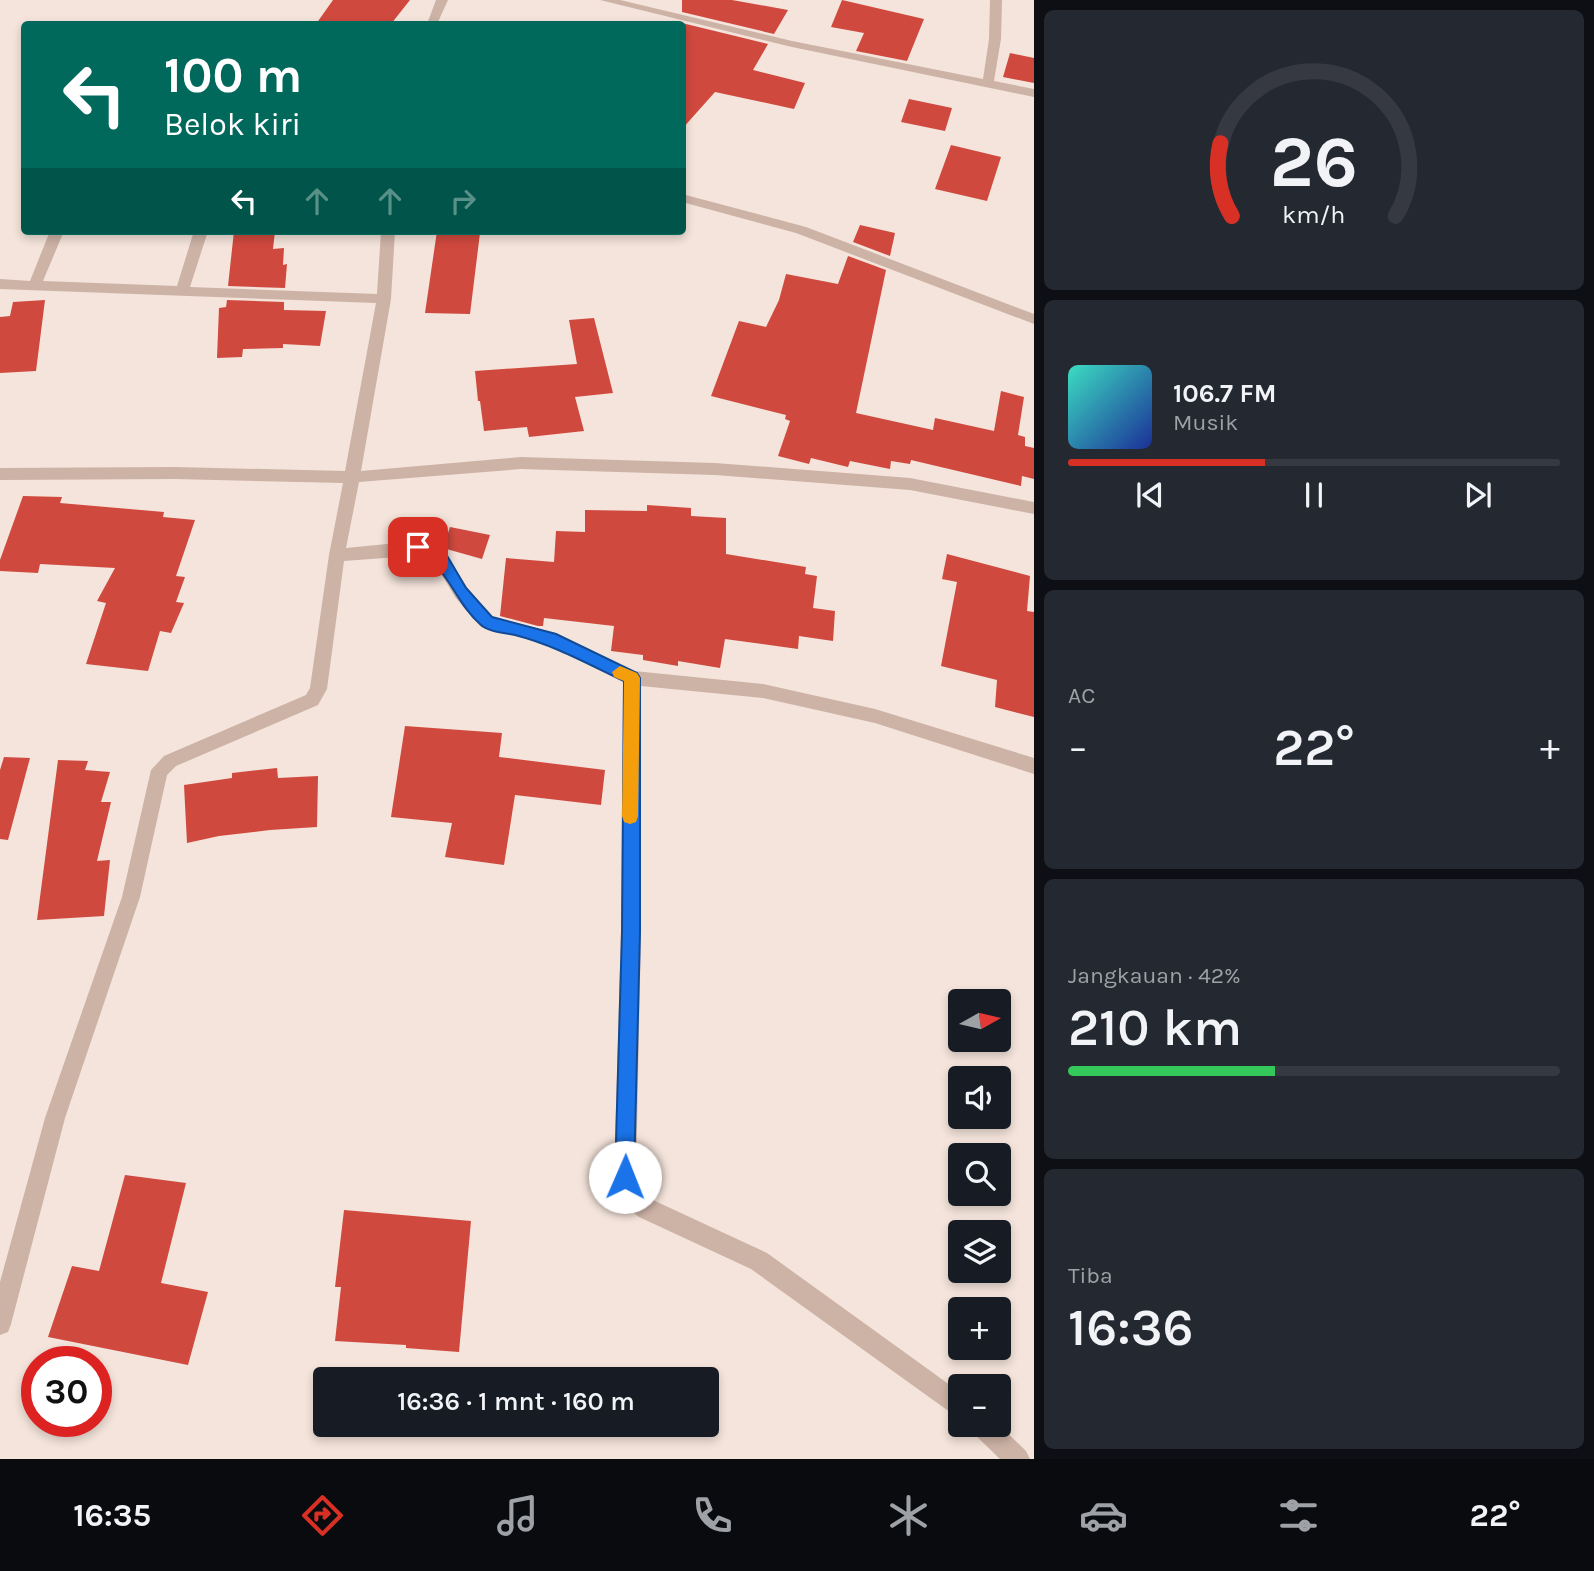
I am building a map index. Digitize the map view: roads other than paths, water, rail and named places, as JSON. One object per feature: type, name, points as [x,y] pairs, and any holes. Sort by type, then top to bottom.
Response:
[{"type":"street","points":[[433,21],[442,0]]},
{"type":"street","points":[[606,0],[677,21]]},
{"type":"street","points":[[988,84],[995,39],[996,0]]},
{"type":"street","points":[[686,23],[1034,93]]},
{"type":"street","points":[[686,199],[801,230],[1034,319]]},
{"type":"street","points":[[36,285],[55,235]]},
{"type":"street","points":[[182,291],[200,235]]},
{"type":"street","points":[[0,1324],[55,1118],[131,897],[153,787],[160,770],[170,761],[312,700],[318,690],[337,555],[384,299],[388,235]]},
{"type":"street","points":[[0,284],[384,299]]},
{"type":"street","points":[[0,474],[174,473],[352,477],[521,463],[715,469],[910,484],[1034,508]]},
{"type":"street","points":[[337,555],[418,547],[429,550],[440,558],[461,592],[487,622],[550,638],[632,678],[763,691],[862,713],[984,748],[1034,766]]},
{"type":"street","points":[[632,678],[631,932],[625,1177],[632,1197],[647,1209],[759,1261],[866,1336],[948,1398]]},
{"type":"street","points":[[994,1437],[1018,1459]]}]
